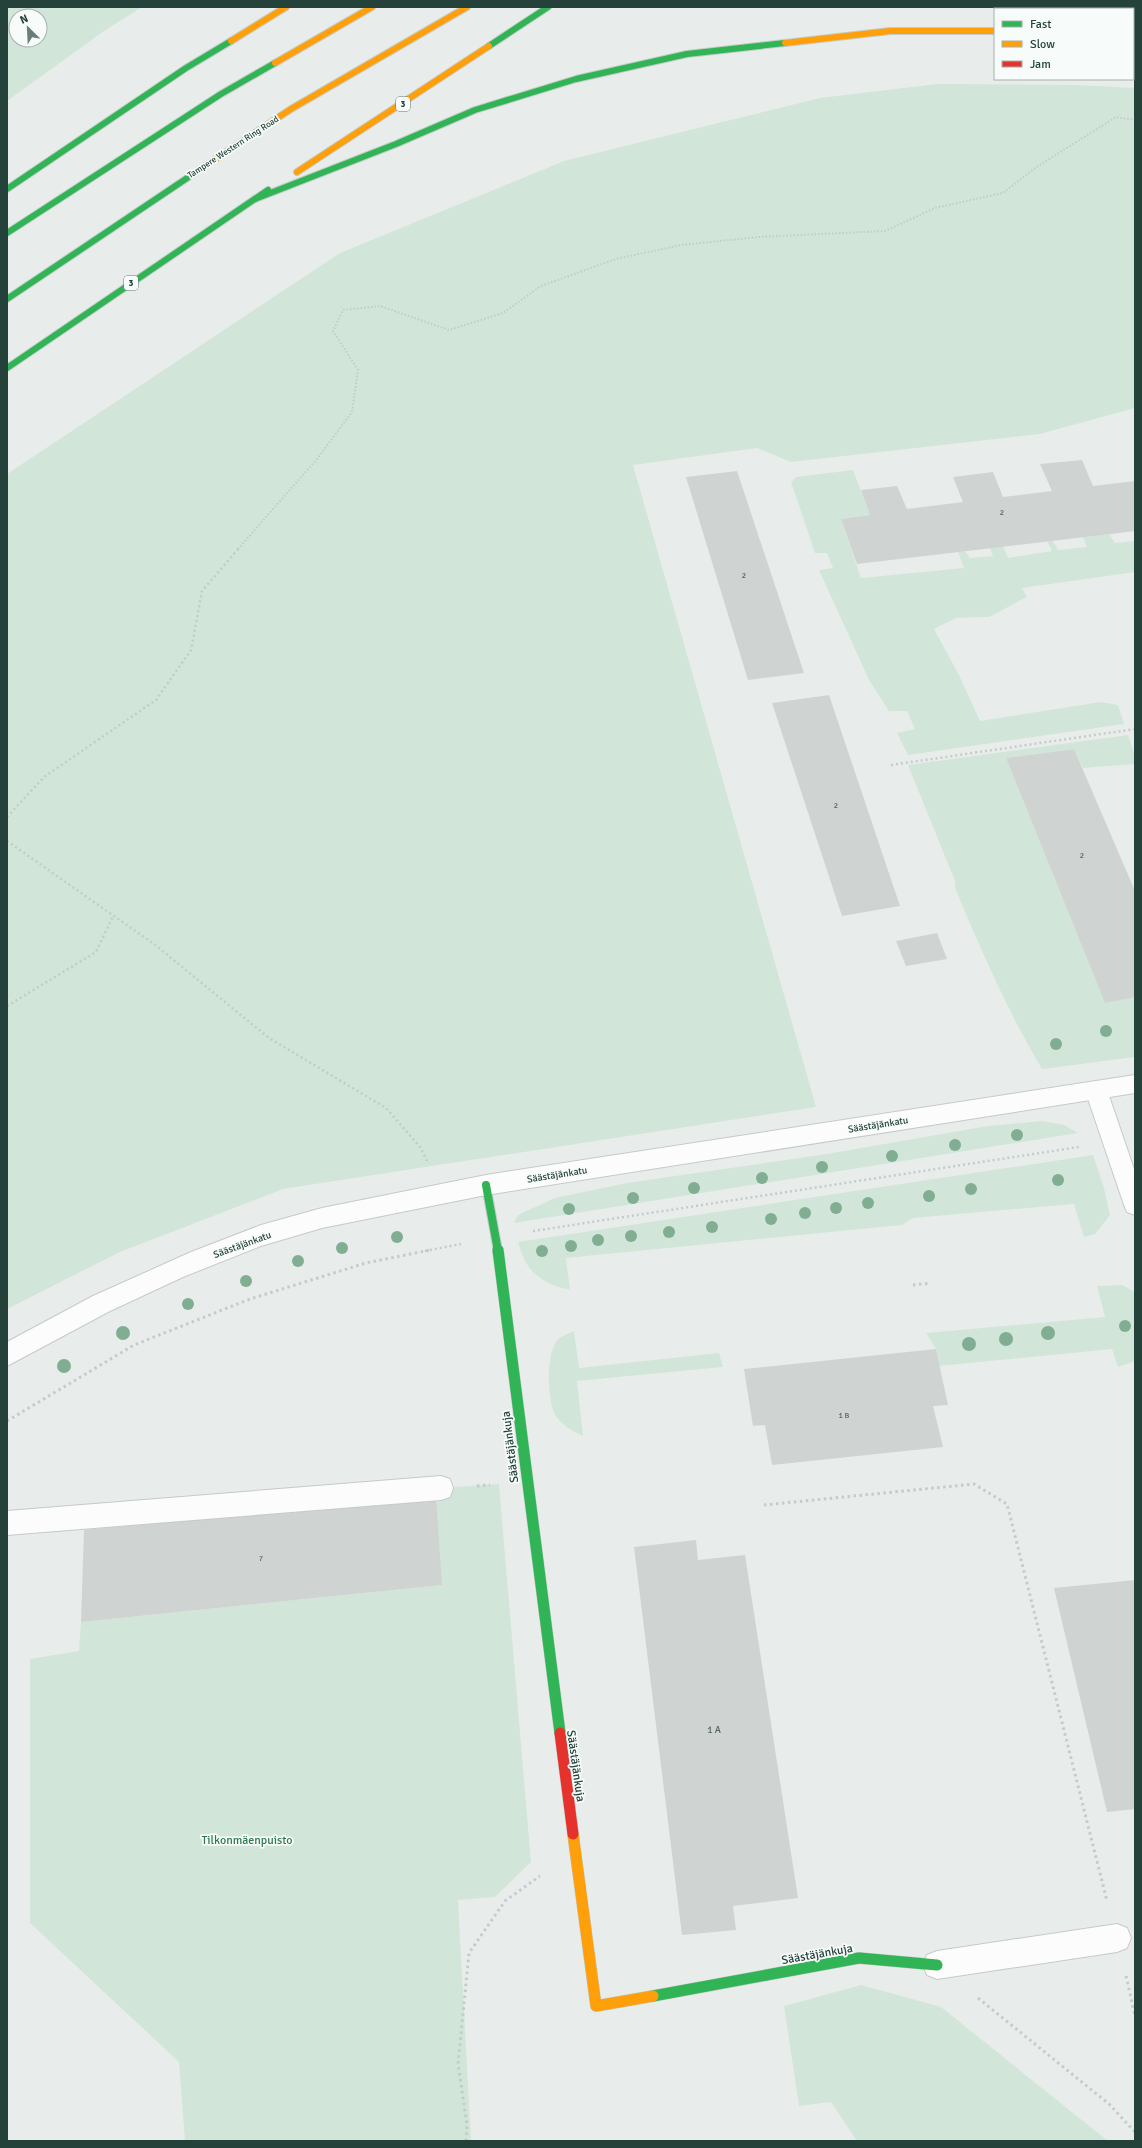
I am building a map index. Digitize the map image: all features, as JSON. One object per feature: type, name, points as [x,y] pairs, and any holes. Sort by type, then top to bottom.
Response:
[{"type":"main road","points":[[7,189],[186,68],[286,7]]},
{"type":"main road","points":[[7,233],[221,94],[372,7]]},
{"type":"main road","name":"Tampere Western Ring Road","points":[[7,299],[109,229],[291,110],[467,7]]},
{"type":"main road","name":"3","points":[[7,368],[255,199],[406,102],[548,7]]},
{"type":"main road","points":[[255,199],[396,144],[475,110],[576,79],[672,57],[801,40],[890,31],[994,32]]},
{"type":"main road","name":"Säästäjänkuja","points":[[486,1185],[496,1237],[526,1479],[596,2006],[859,1958],[937,1965]]},
{"type":"street","name":"Säästäjänkatu","points":[[7,1355],[46,1332],[117,1295],[230,1247],[298,1224],[385,1203],[486,1185],[1135,1084]]},
{"type":"street","points":[[1096,1090],[1135,1206]]},
{"type":"street","points":[[7,1523],[441,1488]]},
{"type":"street","points":[[937,1965],[1117,1938]]},
{"type":"path","points":[[7,817],[44,777],[156,700],[191,650],[202,591],[317,459],[352,412],[358,370],[333,331],[343,310],[380,306],[449,330],[504,313],[541,286],[616,259],[681,245],[758,237],[885,231],[935,208],[1003,193],[1035,168],[1116,117],[1135,120]]},
{"type":"path","points":[[891,765],[1135,729]]},
{"type":"path","points":[[7,841],[154,944],[269,1038],[386,1108],[420,1147],[444,1193]]},
{"type":"path","points":[[7,1006],[96,952],[113,916]]},
{"type":"path","points":[[7,1421],[134,1345],[250,1299],[366,1263],[496,1237],[1114,1142]]},
{"type":"path","points":[[913,1285],[932,1283]]},
{"type":"path","points":[[441,1488],[499,1484],[526,1479]]},
{"type":"path","points":[[764,1505],[974,1484],[1007,1504],[1117,1938],[1135,2016]]},
{"type":"path","points":[[466,2141],[467,2125],[458,2064],[469,1952],[505,1901],[575,1851]]},
{"type":"path","points":[[937,1965],[1109,2104],[1135,2132]]},
{"type":"green space","points":[[7,7],[142,7],[104,31],[7,101]]},
{"type":"green space","points":[[937,84],[1077,85],[1135,88],[1135,408],[1040,434],[791,462],[757,448],[633,465],[816,1107],[283,1189],[120,1252],[7,1309],[7,474],[340,253],[564,161],[820,98]]},
{"type":"green space","points":[[853,470],[870,515],[841,519],[861,578],[964,568],[958,552],[965,551],[970,558],[993,556],[990,548],[1003,546],[1008,558],[1052,551],[1047,541],[1053,541],[1058,550],[1087,547],[1083,537],[1109,534],[1115,543],[1135,541],[1135,572],[1022,588],[1027,597],[989,617],[956,618],[934,629],[959,675],[980,721],[1101,702],[1118,705],[1124,724],[908,755],[897,733],[915,729],[907,711],[889,711],[869,680],[819,570],[833,568],[827,553],[815,553],[791,482],[796,477]]},
{"type":"green space","points":[[1128,735],[1135,756],[1135,764],[1083,768],[1074,749],[1006,758],[1105,1002],[1135,997],[1135,1057],[1042,1069],[1006,1003],[975,934],[955,888],[955,881],[908,765]]},
{"type":"green space","points":[[1042,1121],[1064,1125],[1078,1133],[514,1223],[518,1215],[555,1198],[627,1183],[827,1154],[988,1126]]},
{"type":"green space","points":[[1093,1155],[1104,1188],[1110,1215],[1095,1234],[1084,1237],[1074,1204],[913,1218],[902,1225],[566,1258],[570,1290],[550,1284],[536,1275],[525,1261],[518,1242]]},
{"type":"green space","points":[[1122,1285],[1135,1292],[1135,1361],[1118,1367],[1112,1349],[939,1366],[936,1349],[926,1333],[1105,1317],[1097,1286]]},
{"type":"green space","points":[[574,1331],[579,1368],[719,1353],[723,1367],[577,1381],[583,1436],[568,1428],[556,1416],[549,1390],[549,1368],[553,1349],[556,1342],[560,1338]]},
{"type":"green space","name":"Tilkonmäenpuisto","points":[[499,1484],[531,1862],[495,1897],[458,1900],[471,2141],[185,2141],[179,2062],[30,1923],[30,1659],[79,1651],[81,1622],[441,1585],[436,1495],[441,1488]]},
{"type":"green space","points":[[861,1985],[941,2007],[1108,2141],[857,2141],[831,2102],[799,2106],[784,2006]]},
{"type":"building","points":[[1082,460],[1093,486],[1135,481],[1135,531],[857,564],[841,519],[870,515],[861,490],[897,486],[907,509],[963,502],[953,477],[993,472],[1003,497],[1052,491],[1040,464]]},
{"type":"building","points":[[737,471],[804,673],[748,680],[686,477]]},
{"type":"building","points":[[829,695],[900,906],[842,916],[772,703]]},
{"type":"building","points":[[1074,749],[1135,891],[1135,997],[1105,1003],[1006,758]]},
{"type":"building","points":[[937,933],[947,959],[906,966],[896,941]]},
{"type":"building","points":[[936,1349],[948,1405],[933,1406],[943,1447],[772,1465],[765,1425],[753,1426],[744,1369]]},
{"type":"building","points":[[436,1495],[442,1585],[81,1622],[84,1530]]},
{"type":"building","points":[[696,1540],[698,1560],[745,1555],[798,1898],[733,1906],[736,1930],[682,1935],[634,1547]]},
{"type":"building","points":[[1135,1580],[1135,1809],[1107,1812],[1054,1588]]},
{"type":"traffic: fast","points":[[489,46],[548,7]]},
{"type":"traffic: fast","points":[[7,189],[186,68],[231,41]]},
{"type":"traffic: fast","points":[[255,199],[396,144],[475,110],[576,79],[687,54],[785,43]]},
{"type":"traffic: fast","points":[[7,233],[221,94],[275,63]]},
{"type":"traffic: fast","points":[[7,299],[214,160]]},
{"type":"traffic: fast","points":[[7,368],[268,190]]},
{"type":"traffic: fast","points":[[486,1185],[496,1237],[560,1733]]},
{"type":"traffic: fast","points":[[653,1996],[859,1958],[937,1965]]},
{"type":"traffic: slow","points":[[231,41],[286,7]]},
{"type":"traffic: slow","points":[[275,63],[372,7]]},
{"type":"traffic: slow","points":[[214,160],[291,109],[467,7]]},
{"type":"traffic: slow","points":[[785,43],[890,31],[994,31]]},
{"type":"traffic: slow","points":[[297,172],[489,46]]},
{"type":"traffic: slow","points":[[573,1834],[596,2006],[653,1996]]},
{"type":"traffic: jam","points":[[560,1733],[573,1834]]}]
